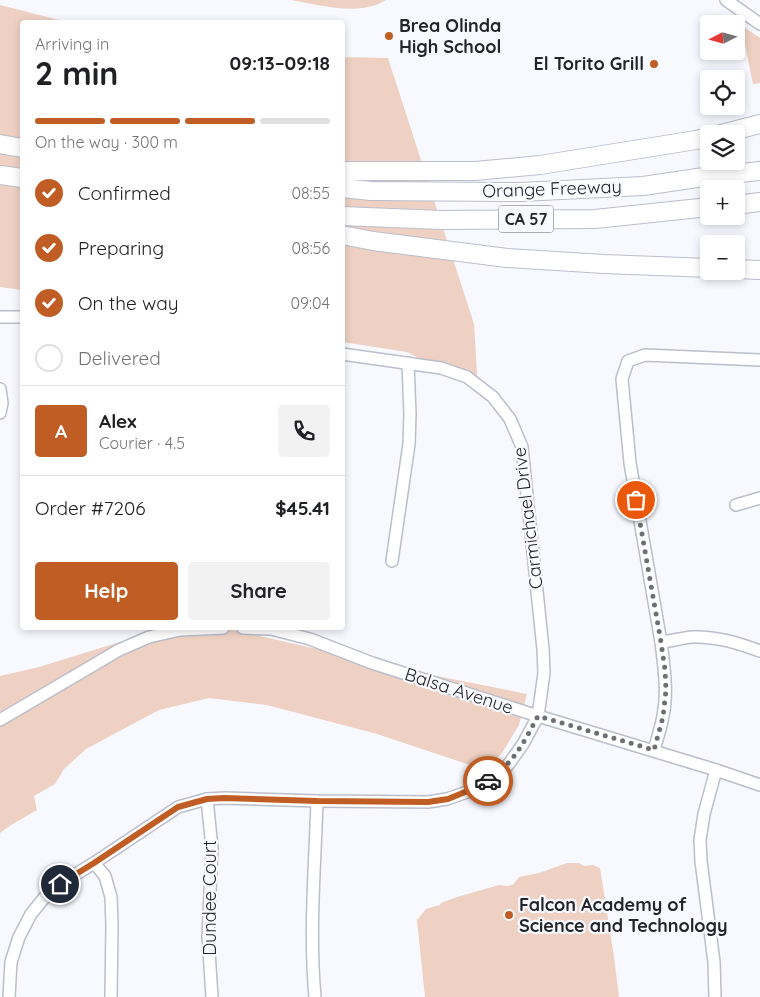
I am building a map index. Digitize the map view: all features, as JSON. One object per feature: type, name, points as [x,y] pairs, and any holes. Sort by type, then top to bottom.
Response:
[{"type":"highway","points":[[745,128],[760,124]]},
{"type":"highway","points":[[345,171],[476,171],[540,165],[700,139]]},
{"type":"highway","points":[[0,144],[20,148]]},
{"type":"highway","points":[[704,176],[760,166]]},
{"type":"highway","name":"Orange Freeway","points":[[345,188],[371,191],[521,192],[643,186],[704,176],[760,171]]},
{"type":"highway","points":[[0,175],[20,178]]},
{"type":"highway","points":[[745,203],[760,202]]},
{"type":"highway","name":"Orange Freeway","points":[[345,216],[442,220],[595,219],[700,208]]},
{"type":"highway","points":[[345,235],[507,258],[700,268]]},
{"type":"highway","points":[[745,269],[760,270]]},
{"type":"street","points":[[726,0],[760,24]]},
{"type":"street","points":[[0,317],[20,318]]},
{"type":"street","name":"Carmichael Drive","points":[[345,354],[441,368],[467,377],[493,397],[510,419],[522,447],[543,649],[544,673],[538,716]]},
{"type":"street","points":[[654,750],[663,717],[666,690],[661,642],[630,463],[622,379],[628,361],[645,355],[760,360]]},
{"type":"street","points":[[392,561],[409,444],[408,363]]},
{"type":"street","points":[[0,389],[2,403],[0,414]]},
{"type":"street","points":[[736,505],[760,498]]},
{"type":"street","points":[[0,720],[118,650],[149,637],[180,630]]},
{"type":"street","name":"Balsa Avenue","points":[[275,630],[310,639],[372,663],[538,716],[654,750],[760,785]]},
{"type":"street","points":[[661,642],[691,637],[717,638],[739,643],[760,651]]},
{"type":"street","points":[[9,997],[11,962],[19,937],[44,898],[60,884],[178,807],[207,799],[224,798],[428,802],[448,799],[489,780],[508,765],[523,744],[538,716]]},
{"type":"street","points":[[714,997],[714,962],[700,840],[704,814],[716,770]]},
{"type":"street","name":"Dundee Court","points":[[207,799],[212,848],[208,936],[212,997]]},
{"type":"street","points":[[315,997],[313,921],[317,801]]},
{"type":"street","points":[[94,863],[105,876],[111,897],[111,997]]},
{"type":"shaded area","points":[[291,0],[386,0],[364,8],[352,9],[327,7]]},
{"type":"shaded area","points":[[0,5],[59,20],[20,20],[20,290],[0,287]]},
{"type":"shaded area","points":[[745,28],[760,38],[760,83],[753,84],[745,45]]},
{"type":"shaded area","points":[[345,57],[388,58],[474,324],[478,389],[407,352],[345,342]]},
{"type":"shaded area","points":[[159,630],[233,630],[437,676],[527,694],[519,725],[502,753],[485,770],[377,734],[267,705],[209,698],[159,710],[86,749],[64,769],[55,784],[34,796],[37,810],[0,833],[0,676],[39,667]]},
{"type":"shaded area","name":"Falcon Academy of Science and Technology","points":[[567,863],[579,863],[584,866],[593,865],[600,868],[619,997],[425,997],[417,920],[426,909],[457,897],[499,885],[513,885],[519,877],[539,873]]},
{"type":"way so far","points":[[488,781],[508,765],[523,744],[538,716],[654,750],[663,717],[666,690],[665,670],[636,500]]},
{"type":"place","name":"Brea Olinda High School","points":[[389,36]]},
{"type":"place","name":"El Torito Grill","points":[[654,64]]},
{"type":"place","name":"Falcon Academy of Science and Technology","points":[[509,915]]},
{"type":"route","points":[[60,884],[178,807],[207,799],[428,802],[448,799],[488,781]]}]
